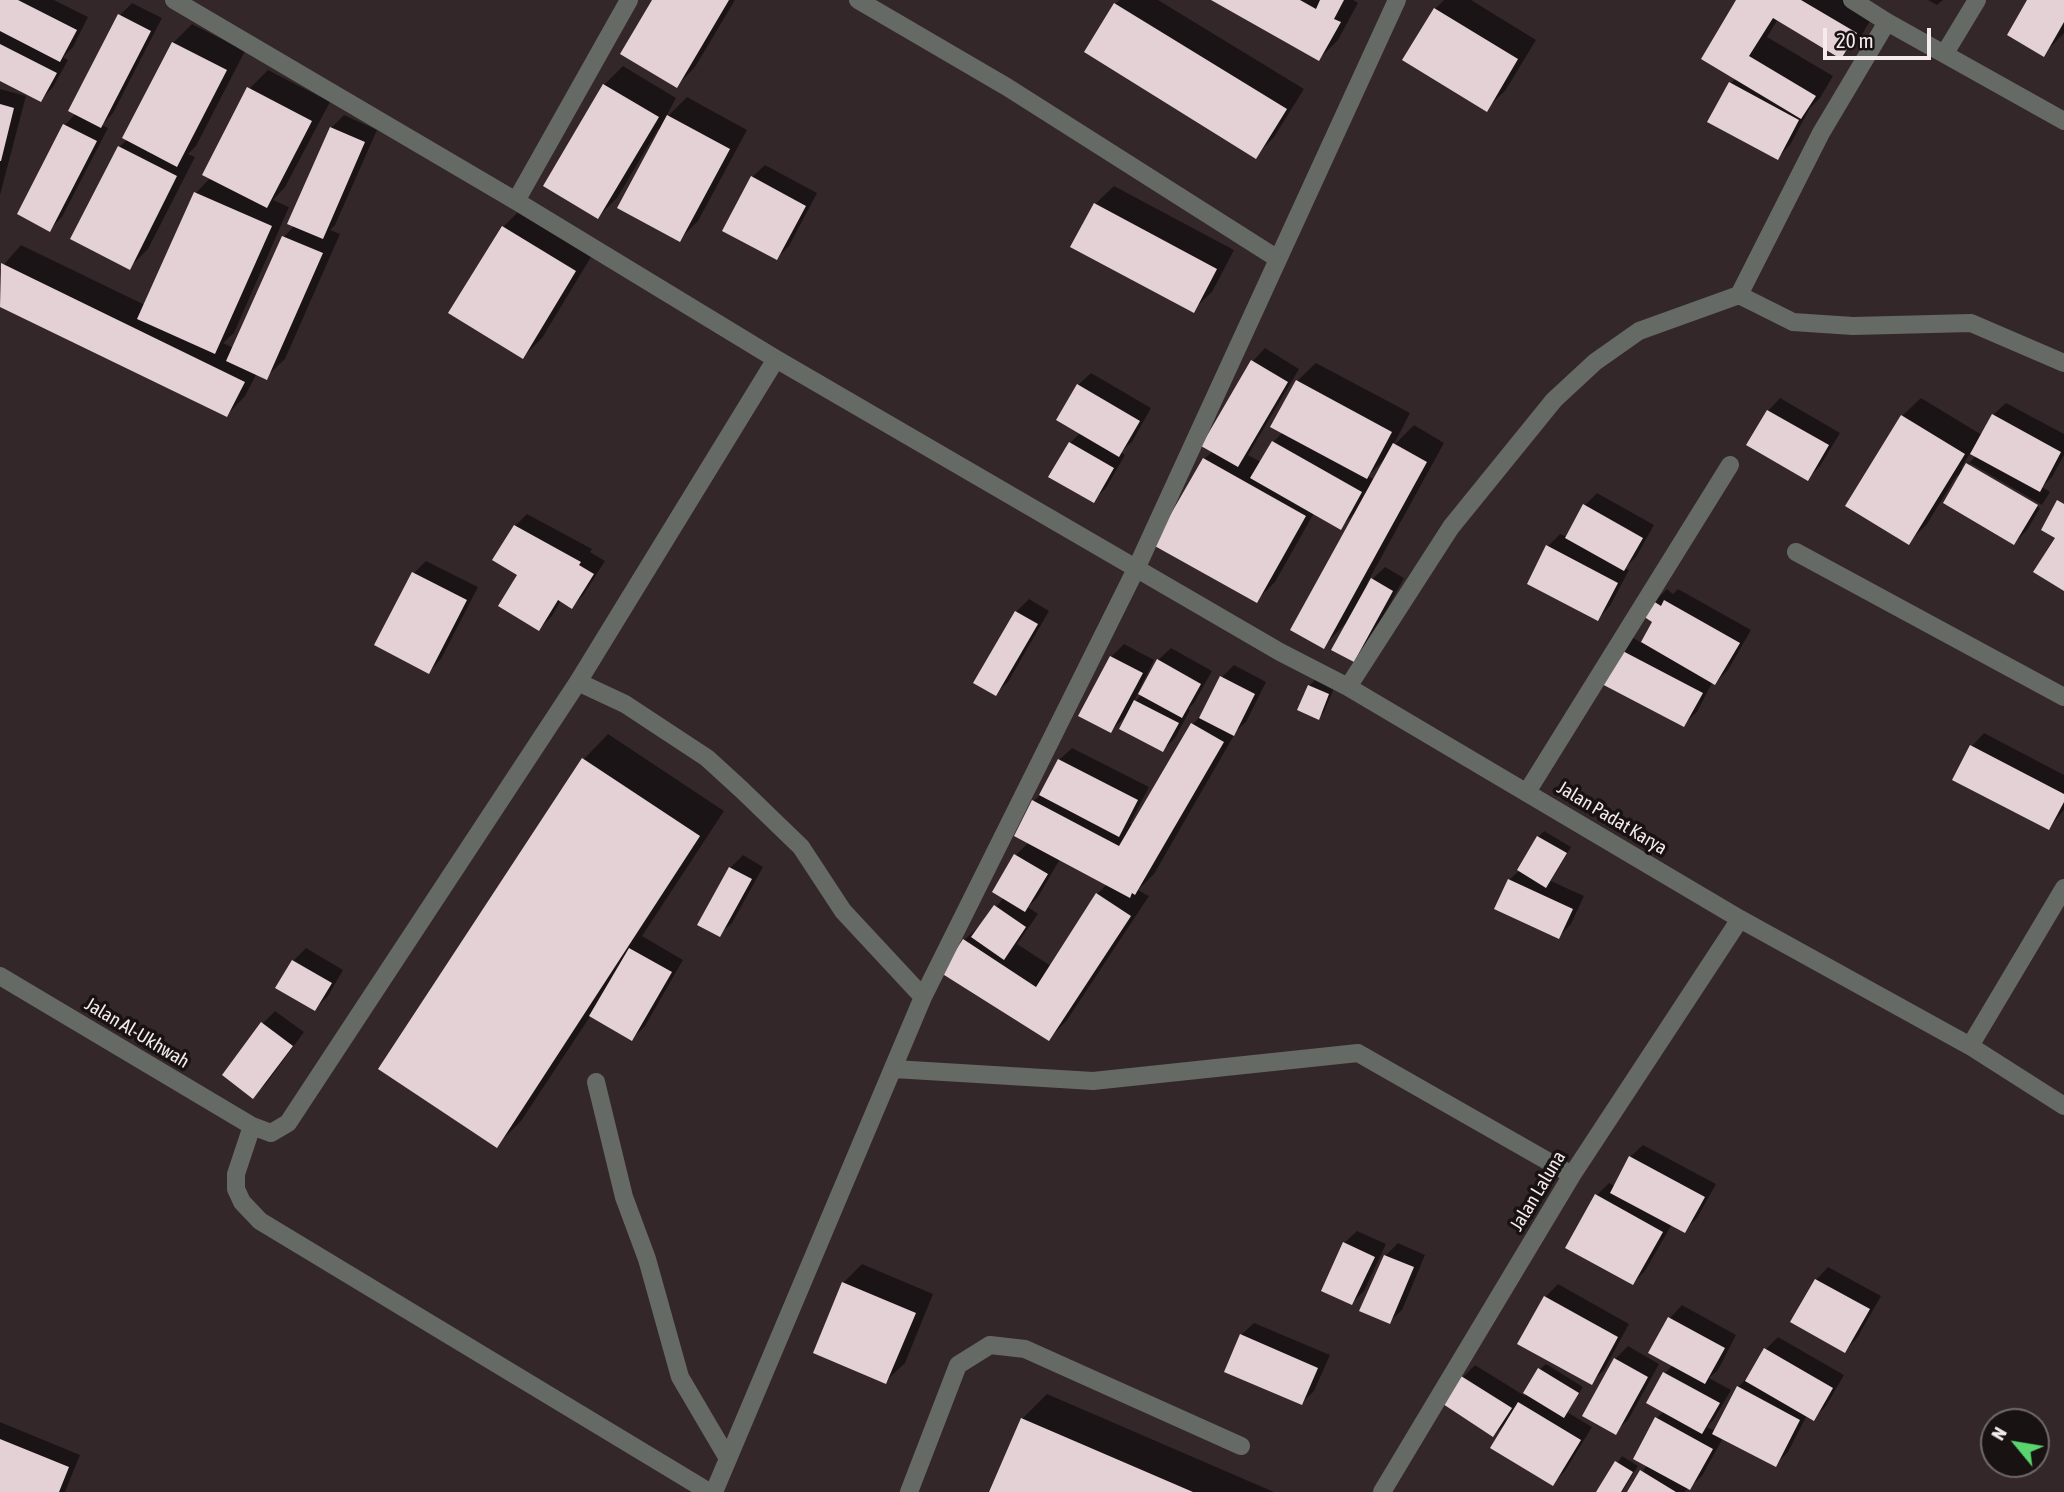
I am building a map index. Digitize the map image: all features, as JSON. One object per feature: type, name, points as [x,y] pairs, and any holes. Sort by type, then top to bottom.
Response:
[{"type":"street","name":"Jalan Padat Karya","points":[[174,0],[516,201],[776,359],[1280,652],[1348,687],[1741,919],[1970,1046],[2064,1106]]},
{"type":"street","points":[[516,201],[629,0]]},
{"type":"street","points":[[858,0],[1007,87],[1278,260]]},
{"type":"street","points":[[776,359],[578,682],[288,1123],[271,1133],[252,1126],[236,1174],[236,1189],[242,1202],[260,1221],[712,1492],[923,997],[1136,569],[1397,0]]},
{"type":"street","points":[[1852,0],[2064,121]]},
{"type":"street","points":[[1945,53],[1977,0]]},
{"type":"street","points":[[1348,687],[1451,527],[1555,400],[1595,362],[1639,331],[1739,295],[1821,132],[1887,22]]},
{"type":"street","points":[[1739,295],[1793,322],[1853,326],[1971,323],[2064,363]]},
{"type":"street","points":[[1527,792],[1730,465]]},
{"type":"street","points":[[1796,552],[2064,697]]},
{"type":"street","points":[[578,682],[637,711],[707,758],[801,847],[843,911],[923,997]]},
{"type":"street","points":[[1970,1046],[2064,888]]},
{"type":"street","name":"Jalan Laluna","points":[[1382,1492],[1572,1175],[1741,919]]},
{"type":"street","name":"Jalan Al-Ukhwah","points":[[0,976],[252,1126]]},
{"type":"street","points":[[894,1069],[1093,1081],[1357,1053],[1572,1175]]},
{"type":"street","points":[[596,1082],[624,1197],[648,1259],[680,1377],[727,1457]]},
{"type":"street","points":[[909,1492],[958,1365],[990,1345],[1025,1349],[1241,1446]]},
{"type":"building","points":[[0,0],[18,0],[77,30],[60,62],[0,31]]},
{"type":"building","points":[[652,0],[729,0],[677,88],[620,54]]},
{"type":"building","points":[[1211,0],[1300,0],[1316,9],[1320,0],[1344,0],[1334,19],[1341,22],[1319,61]]},
{"type":"building","points":[[1736,0],[1801,0],[1857,33],[1841,59],[1773,18],[1749,56],[1816,96],[1801,119],[1701,59]]},
{"type":"building","points":[[2027,0],[2064,0],[2064,22],[2044,57],[2007,35]]},
{"type":"building","points":[[1114,3],[1287,109],[1256,159],[1084,52]]},
{"type":"building","points":[[1434,8],[1518,59],[1487,112],[1402,60]]},
{"type":"building","points":[[118,14],[151,31],[101,128],[68,111]]},
{"type":"building","points":[[172,42],[227,70],[177,167],[122,138]]},
{"type":"building","points":[[0,44],[57,73],[41,102],[0,81]]},
{"type":"building","points":[[1729,82],[1799,120],[1778,160],[1707,122]]},
{"type":"building","points":[[603,84],[659,117],[598,219],[543,186]]},
{"type":"building","points":[[247,87],[312,121],[267,208],[202,175]]},
{"type":"building","points":[[0,104],[14,108],[1,161],[0,161]]},
{"type":"building","points":[[667,115],[730,149],[680,242],[617,208]]},
{"type":"building","points":[[63,124],[97,141],[50,232],[17,214]]},
{"type":"building","points":[[330,127],[365,142],[323,239],[287,224]]},
{"type":"building","points":[[118,146],[177,176],[130,270],[70,239]]},
{"type":"building","points":[[751,176],[806,206],[777,260],[722,231]]},
{"type":"building","points":[[194,192],[272,226],[215,354],[137,319]]},
{"type":"building","points":[[1094,203],[1217,269],[1194,313],[1070,247]]},
{"type":"building","points":[[502,226],[576,271],[523,359],[448,313]]},
{"type":"building","points":[[282,236],[323,253],[267,380],[226,361]]},
{"type":"building","points":[[1,263],[245,382],[227,417],[0,307]]},
{"type":"building","points":[[1251,360],[1288,382],[1238,467],[1201,446]]},
{"type":"building","points":[[1296,380],[1392,432],[1367,479],[1270,427]]},
{"type":"building","points":[[1077,384],[1140,421],[1119,457],[1056,420]]},
{"type":"building","points":[[1767,410],[1829,445],[1808,481],[1746,445]]},
{"type":"building","points":[[1992,414],[2061,452],[2040,492],[1970,454]]},
{"type":"building","points":[[1901,415],[1965,454],[1909,545],[1845,506]]},
{"type":"building","points":[[1272,441],[1362,492],[1341,530],[1250,478]]},
{"type":"building","points":[[1069,442],[1114,468],[1094,503],[1048,477]]},
{"type":"building","points":[[1393,443],[1427,462],[1324,649],[1290,630]]},
{"type":"building","points":[[1203,458],[1306,516],[1257,603],[1153,545]]},
{"type":"building","points":[[1966,463],[2038,505],[2014,545],[1943,503]]},
{"type":"building","points":[[2057,500],[2064,504],[2064,591],[2033,572],[2055,538],[2041,530]]},
{"type":"building","points":[[1583,504],[1643,538],[1624,571],[1565,538]]},
{"type":"building","points":[[514,525],[581,562],[579,565],[594,574],[572,609],[558,600],[539,631],[498,606],[517,575],[492,560]]},
{"type":"building","points":[[1546,545],[1618,583],[1598,621],[1527,584]]},
{"type":"building","points":[[412,572],[467,600],[429,674],[374,645]]},
{"type":"building","points":[[1371,578],[1393,591],[1354,662],[1331,650]]},
{"type":"building","points":[[1664,600],[1740,643],[1715,685],[1641,642],[1652,622],[1643,616],[1653,601],[1661,606]]},
{"type":"building","points":[[1015,611],[1038,624],[996,696],[973,683]]},
{"type":"building","points":[[1617,648],[1703,693],[1684,727],[1598,682]]},
{"type":"building","points":[[1110,656],[1143,673],[1111,733],[1078,716]]},
{"type":"building","points":[[1157,659],[1201,684],[1182,718],[1138,694]]},
{"type":"building","points":[[1220,676],[1255,694],[1234,736],[1199,718]]},
{"type":"building","points":[[1308,685],[1329,694],[1319,720],[1297,710]]},
{"type":"building","points":[[1134,700],[1179,723],[1163,752],[1119,729]]},
{"type":"building","points":[[1191,723],[1224,742],[1135,895],[1132,893],[1130,898],[1014,836],[1032,800],[1119,846]]},
{"type":"building","points":[[1970,745],[2064,794],[2064,802],[2049,830],[1952,780]]},
{"type":"building","points":[[582,758],[700,836],[497,1148],[378,1069]]},
{"type":"building","points":[[1058,759],[1138,800],[1119,837],[1039,795]]},
{"type":"building","points":[[1537,836],[1567,853],[1546,888],[1517,870]]},
{"type":"building","points":[[1014,854],[1048,874],[1025,912],[992,892]]},
{"type":"building","points":[[729,867],[752,879],[720,937],[697,925]]},
{"type":"building","points":[[1508,879],[1573,909],[1559,939],[1494,909]]},
{"type":"building","points":[[1096,893],[1131,916],[1049,1041],[941,973],[963,939],[1036,987]]},
{"type":"building","points":[[994,905],[1026,927],[1004,960],[971,937]]},
{"type":"building","points":[[629,948],[672,972],[632,1041],[589,1016]]},
{"type":"building","points":[[292,960],[332,983],[315,1011],[275,988]]},
{"type":"building","points":[[261,1022],[293,1046],[253,1099],[222,1075]]},
{"type":"building","points":[[1629,1156],[1705,1197],[1685,1233],[1610,1193]]},
{"type":"building","points":[[1595,1194],[1663,1232],[1633,1285],[1565,1248]]},
{"type":"building","points":[[1343,1242],[1375,1257],[1352,1305],[1321,1291]]},
{"type":"building","points":[[1384,1255],[1414,1267],[1390,1324],[1359,1311]]},
{"type":"building","points":[[1815,1279],[1870,1309],[1845,1353],[1790,1322]]},
{"type":"building","points":[[842,1282],[916,1313],[886,1384],[813,1353]]},
{"type":"building","points":[[1544,1296],[1618,1337],[1592,1385],[1517,1344]]},
{"type":"building","points":[[1668,1317],[1725,1348],[1705,1384],[1648,1353]]},
{"type":"building","points":[[1240,1334],[1318,1368],[1302,1405],[1224,1372]]},
{"type":"building","points":[[1764,1348],[1833,1388],[1814,1421],[1745,1381]]},
{"type":"building","points":[[1614,1358],[1648,1377],[1616,1435],[1582,1416]]},
{"type":"building","points":[[1538,1368],[1579,1393],[1564,1418],[1523,1393]]},
{"type":"building","points":[[1663,1372],[1720,1403],[1702,1434],[1646,1403]]},
{"type":"building","points":[[1461,1376],[1512,1408],[1493,1437],[1443,1404]]},
{"type":"building","points":[[1737,1386],[1800,1420],[1776,1467],[1712,1434]]},
{"type":"building","points":[[1518,1402],[1581,1440],[1553,1486],[1490,1448]]},
{"type":"building","points":[[1655,1417],[1713,1449],[1690,1490],[1633,1459]]},
{"type":"building","points":[[1021,1418],[1193,1492],[989,1492]]},
{"type":"building","points":[[0,1439],[69,1467],[59,1492],[0,1492]]},
{"type":"building","points":[[1615,1461],[1633,1472],[1621,1492],[1596,1492]]},
{"type":"building","points":[[1640,1470],[1676,1492],[1627,1492]]}]
